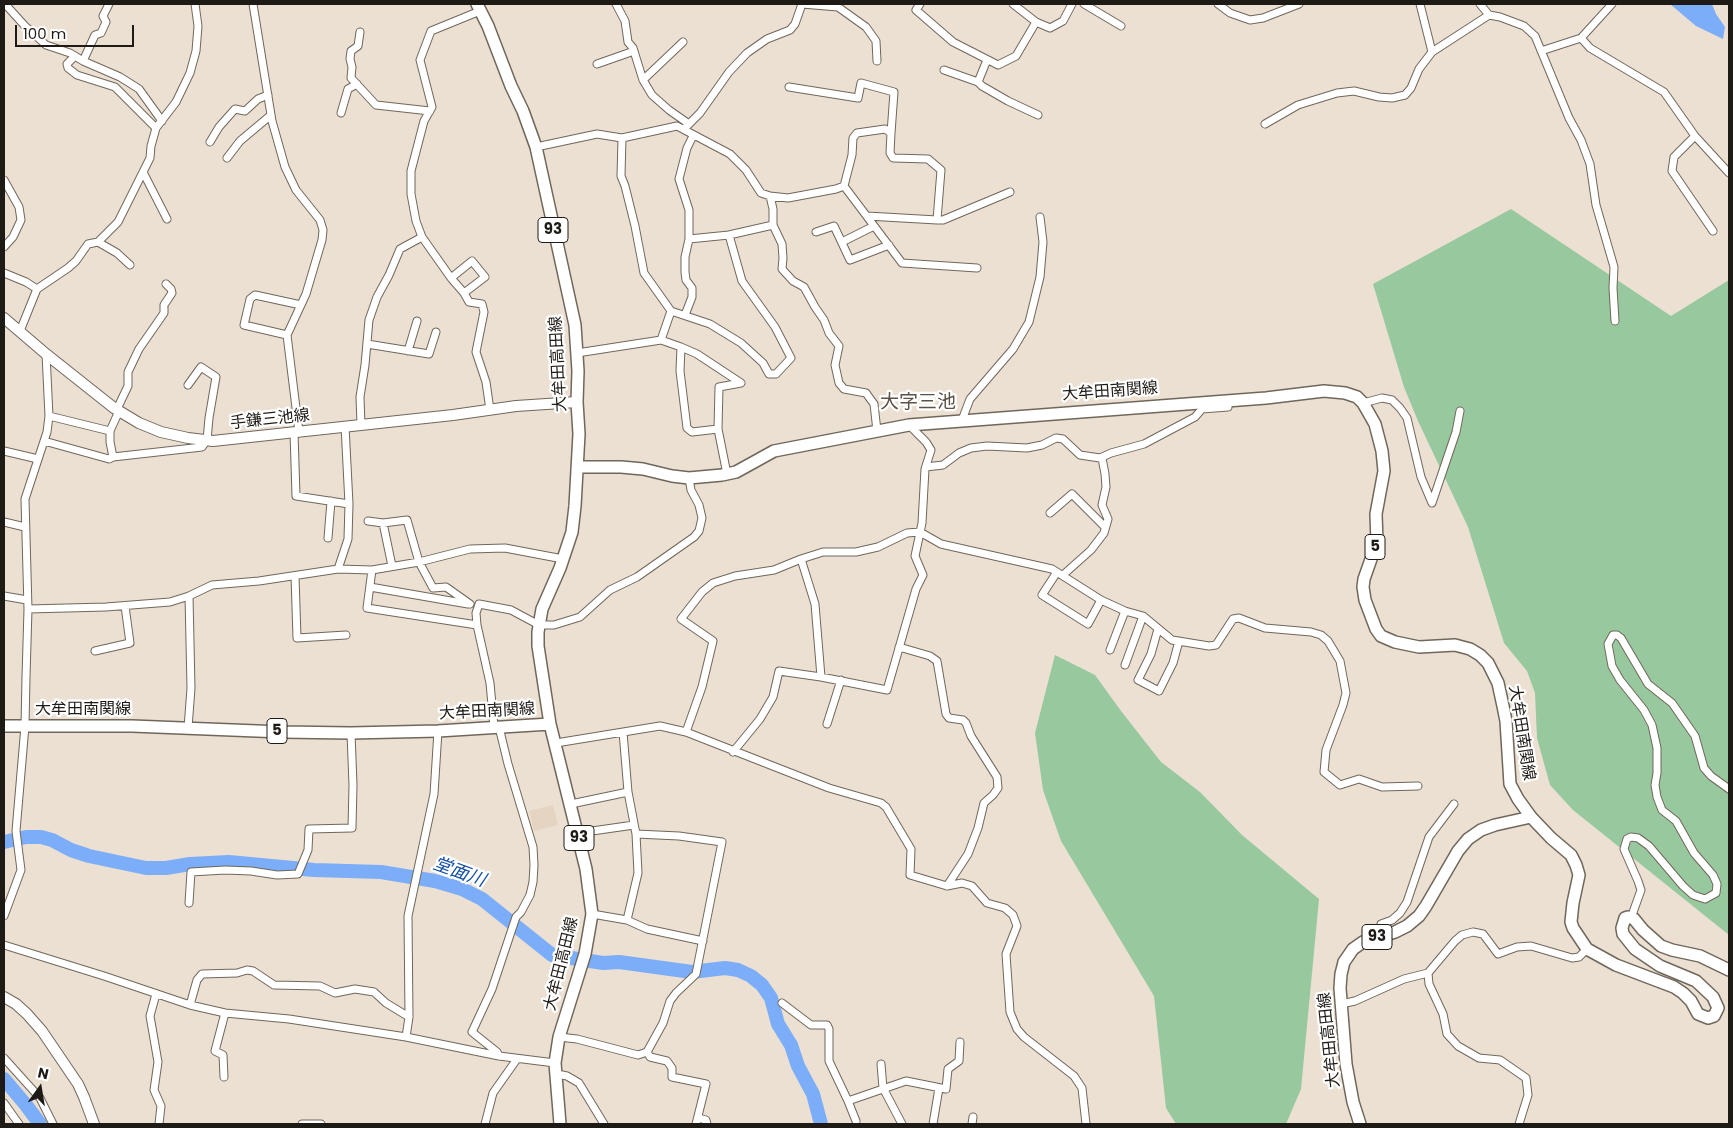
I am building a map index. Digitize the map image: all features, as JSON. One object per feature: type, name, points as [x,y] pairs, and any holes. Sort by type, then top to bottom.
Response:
[{"type":"main road","name":"大牟田高田線","points":[[478,7],[488,26],[511,86],[523,111],[536,148],[575,325],[579,434],[578,467]]},
{"type":"main road","name":"手鎌三池線","points":[[4,318],[46,354],[118,410],[139,423],[160,432],[213,441],[577,402]]},
{"type":"main road","name":"大牟田南関線","points":[[4,726],[351,732],[438,731],[550,724],[538,646],[539,625],[542,609],[564,559],[572,532],[578,467],[643,469],[688,478],[736,472],[774,451],[909,425],[1324,391],[1345,392],[1357,397],[1363,403],[1375,424],[1382,451],[1384,472],[1376,514],[1377,542],[1363,587],[1365,600],[1376,629],[1381,636],[1395,642],[1419,647],[1455,645],[1470,649],[1488,663],[1498,683],[1506,721],[1510,784],[1531,817],[1571,855],[1576,865],[1579,875],[1573,903],[1571,922],[1573,928],[1587,949],[1616,965],[1674,987],[1691,1001],[1698,1014],[1708,1018],[1714,1016],[1718,1008],[1717,1003],[1696,980],[1660,966],[1635,948],[1623,934],[1622,928],[1625,918],[1631,918]]},
{"type":"main road","name":"大牟田高田線","points":[[550,724],[586,869],[592,914],[585,954],[559,1037],[556,1083],[560,1124]]},
{"type":"main road","name":"大牟田高田線","points":[[1360,1124],[1353,1102],[1346,1064],[1340,988],[1344,962],[1353,949],[1363,942],[1395,932],[1407,926],[1418,916],[1426,906],[1458,850],[1468,839],[1481,830],[1495,825],[1531,817]]},
{"type":"main road","points":[[1631,918],[1653,941],[1661,946],[1700,956],[1729,970]]},
{"type":"main road","points":[[4,997],[16,1004],[42,1031],[78,1084],[94,1124]]},
{"type":"street","points":[[5,4],[24,26],[46,45],[120,77],[139,89],[162,121]]},
{"type":"street","points":[[83,61],[96,35],[101,33],[106,22],[103,16],[109,4]]},
{"type":"street","points":[[20,331],[37,290],[76,261],[88,244],[98,242],[118,222],[150,158],[156,128],[176,102],[190,73],[198,26],[194,4]]},
{"type":"street","points":[[253,4],[271,115],[285,167],[296,190],[320,220],[323,230],[322,240],[306,294],[287,335],[296,432],[296,496],[349,504]]},
{"type":"street","points":[[616,4],[625,21],[628,42],[634,51],[643,80],[652,95],[693,136],[730,154],[746,170],[761,193],[788,198],[844,186]]},
{"type":"street","points":[[686,127],[700,113],[729,72],[747,53],[767,39],[790,30],[795,24],[802,4],[838,5],[866,27],[876,40],[877,62]]},
{"type":"street","points":[[920,4],[916,10],[953,42],[998,65],[1016,56],[1036,22]]},
{"type":"street","points":[[1013,4],[1036,22],[1050,28],[1063,21],[1072,4]]},
{"type":"street","points":[[1084,4],[1121,26]]},
{"type":"street","points":[[1218,4],[1230,13],[1250,20],[1263,18],[1299,4]]},
{"type":"street","points":[[1420,4],[1432,52]]},
{"type":"street","points":[[1480,4],[1489,15],[1524,26],[1535,36],[1569,118],[1582,140],[1590,164],[1596,205],[1614,267],[1615,321]]},
{"type":"street","points":[[1541,51],[1581,38],[1612,4]]},
{"type":"street","points":[[478,7],[430,31],[420,60],[432,107],[424,121],[411,171],[416,221],[422,237],[470,302],[482,304],[484,312],[476,352],[486,382],[490,410]]},
{"type":"street","points":[[1265,124],[1298,105],[1337,93],[1354,91],[1379,97],[1405,96],[1411,88],[1419,69],[1432,52],[1489,15]]},
{"type":"street","points":[[360,32],[358,46],[351,50],[351,78],[376,105],[430,111]]},
{"type":"street","points":[[1581,38],[1590,48],[1664,92],[1696,136],[1729,173]]},
{"type":"street","points":[[643,80],[683,42]]},
{"type":"street","points":[[598,64],[634,51]]},
{"type":"street","points":[[74,56],[67,64],[68,68],[77,75],[115,87],[156,128]]},
{"type":"street","points":[[978,82],[987,60]]},
{"type":"street","points":[[944,70],[978,82],[1008,101],[1038,115]]},
{"type":"street","points":[[789,87],[858,98],[861,83],[894,92],[890,153],[893,158],[928,159],[941,170],[937,220]]},
{"type":"street","points":[[342,113],[348,89],[357,84]]},
{"type":"street","points":[[210,142],[219,127],[235,110],[245,111],[258,99],[268,95]]},
{"type":"street","points":[[227,158],[240,141],[271,115]]},
{"type":"street","points":[[536,148],[597,134],[622,138],[677,126],[686,127]]},
{"type":"street","points":[[844,186],[852,155],[853,138],[858,133],[885,129],[891,133]]},
{"type":"street","points":[[685,315],[692,297],[692,288],[686,280],[685,272],[685,257],[689,239],[689,210],[679,179],[687,148],[693,136]]},
{"type":"street","points":[[1696,136],[1674,157],[1672,171],[1713,231]]},
{"type":"street","points":[[622,138],[621,176],[635,226],[644,273],[671,311],[710,324],[740,343],[763,363],[769,374],[776,374],[791,358],[775,327],[742,281],[729,235]]},
{"type":"street","points":[[143,172],[167,218]]},
{"type":"street","points":[[4,180],[19,207],[21,220],[13,237],[4,247]]},
{"type":"street","points":[[844,186],[902,263],[978,268]]},
{"type":"street","points":[[867,216],[943,220],[1010,192]]},
{"type":"street","points":[[770,196],[773,209],[773,225],[782,244],[782,269],[793,281],[804,287],[824,320],[829,333],[839,346],[835,366],[839,383],[844,389],[866,393],[874,404],[877,431]]},
{"type":"street","points":[[962,420],[970,399],[1013,349],[1029,322],[1040,277],[1044,242],[1040,217]]},
{"type":"street","points":[[689,239],[729,235],[773,225]]},
{"type":"street","points":[[816,232],[834,226],[850,260],[889,245]]},
{"type":"street","points":[[842,242],[874,226]]},
{"type":"street","points":[[360,425],[360,397],[369,320],[377,297],[389,276],[400,249],[422,237]]},
{"type":"street","points":[[98,242],[117,253],[130,265]]},
{"type":"street","points":[[451,278],[472,261],[485,277],[464,293]]},
{"type":"street","points":[[4,274],[26,282],[37,290]]},
{"type":"street","points":[[114,457],[110,442],[110,431],[128,386],[128,372],[139,349],[164,313],[164,305],[172,293],[166,284]]},
{"type":"street","points":[[287,335],[244,325],[250,299],[255,295],[301,305]]},
{"type":"street","points":[[661,340],[671,311]]},
{"type":"street","points":[[408,351],[417,321]]},
{"type":"street","points":[[367,344],[429,354],[436,332]]},
{"type":"street","points":[[577,353],[661,340],[697,354],[741,382],[719,387],[718,430],[720,448],[727,474]]},
{"type":"street","points":[[681,347],[680,371],[687,428],[692,432],[718,430]]},
{"type":"street","points":[[4,916],[21,870],[16,833],[25,726],[28,609],[25,527],[26,499],[44,441],[49,416],[46,354]]},
{"type":"street","points":[[44,441],[110,459],[202,447],[207,440],[216,377],[201,366],[188,385]]},
{"type":"street","points":[[1363,403],[1382,398],[1392,400],[1407,418],[1421,477],[1432,502],[1448,458],[1460,411]]},
{"type":"street","points":[[926,467],[943,464],[971,448],[988,446],[1027,448],[1042,445],[1056,438],[1063,439],[1080,455],[1102,458],[1110,453],[1144,444],[1195,417],[1202,409],[1228,407],[1228,400]]},
{"type":"street","points":[[49,416],[110,431]]},
{"type":"street","points":[[734,752],[760,719],[773,697],[779,671],[841,680],[887,690],[916,589],[923,575],[915,556],[922,522],[926,467],[931,450],[926,442],[909,425]]},
{"type":"street","points":[[338,569],[348,539],[349,504],[345,426]]},
{"type":"street","points":[[4,451],[38,459]]},
{"type":"street","points":[[1101,600],[1088,624],[1042,594],[1060,573],[1091,550],[1100,540],[1108,519],[1102,505],[1106,487],[1102,458]]},
{"type":"street","points":[[370,587],[511,610],[539,625],[554,625],[580,617],[610,590],[637,577],[700,531],[702,518],[688,478]]},
{"type":"street","points":[[1050,513],[1072,494],[1105,527]]},
{"type":"street","points":[[328,538],[331,501]]},
{"type":"street","points":[[368,521],[383,523],[407,520],[419,562],[433,588],[446,587],[470,604]]},
{"type":"street","points":[[4,522],[25,527]]},
{"type":"street","points":[[383,523],[392,566]]},
{"type":"street","points":[[686,732],[702,686],[713,641],[681,619],[702,592],[713,583],[735,576],[774,570],[823,552],[856,552],[878,547],[907,534],[920,532],[941,544],[1052,569],[1101,600],[1125,611],[1143,616],[1172,640],[1216,646],[1233,619],[1239,618],[1265,628],[1311,632],[1321,635],[1328,640],[1340,661],[1346,693],[1326,750],[1324,772],[1340,785],[1359,779],[1382,787],[1418,786]]},
{"type":"street","points":[[28,609],[125,606],[170,602],[188,596],[212,584],[238,584],[338,569],[372,570],[419,562],[470,550],[505,548],[564,559]]},
{"type":"street","points":[[801,559],[815,604],[821,677]]},
{"type":"street","points":[[372,570],[367,608],[477,624]]},
{"type":"street","points":[[295,576],[297,638],[346,635]]},
{"type":"street","points":[[4,596],[27,600]]},
{"type":"street","points":[[188,596],[191,688],[188,728]]},
{"type":"street","points":[[479,604],[476,613],[477,624],[490,683],[496,727],[533,847],[534,865],[530,895],[521,912],[516,917],[492,989],[472,1032],[497,1052],[499,1056]]},
{"type":"street","points":[[95,651],[130,644],[125,606]]},
{"type":"street","points":[[1110,650],[1125,611]]},
{"type":"street","points":[[1126,664],[1143,616]]},
{"type":"street","points":[[1158,629],[1151,654],[1138,680],[1159,691],[1172,663],[1179,641]]},
{"type":"street","points":[[1631,918],[1641,890],[1624,849],[1627,839],[1631,837],[1638,838],[1649,846],[1693,895],[1705,899],[1716,893],[1717,884],[1713,875],[1694,853],[1676,821],[1662,810],[1655,785],[1657,748],[1652,725],[1644,710],[1620,680],[1612,666],[1608,644],[1613,635],[1621,638],[1648,684],[1672,703],[1695,736],[1704,768],[1711,776],[1729,789]]},
{"type":"street","points":[[899,647],[930,656],[937,661],[946,714],[949,718],[963,720],[966,723],[971,736],[997,777],[998,788],[984,803],[978,828],[968,854],[947,886]]},
{"type":"street","points":[[827,724],[841,680]]},
{"type":"street","points":[[556,743],[660,726],[686,732],[828,788],[882,803],[911,849],[910,875],[947,886],[962,883],[972,886],[987,903],[1006,908],[1013,915],[1017,926],[1006,954],[1010,1012],[1017,1029],[1024,1037],[1074,1076],[1082,1088],[1086,1124]]},
{"type":"street","points":[[406,1037],[409,1017],[408,916],[434,794],[438,731]]},
{"type":"street","points":[[189,903],[191,872],[225,870],[251,871],[276,875],[298,874],[308,850],[309,829],[352,828],[351,732]]},
{"type":"street","points":[[623,732],[628,792],[636,834],[638,873],[627,920]]},
{"type":"street","points":[[571,804],[628,792]]},
{"type":"street","points":[[1382,936],[1381,924],[1392,920],[1400,913],[1407,902],[1429,837],[1454,804]]},
{"type":"street","points":[[578,833],[634,826]]},
{"type":"street","points":[[559,1037],[638,1055],[647,1052],[664,1023],[670,1001],[696,974],[722,842],[700,838],[636,834]]},
{"type":"street","points":[[592,914],[627,920],[647,929],[703,941]]},
{"type":"street","points":[[1341,1004],[1355,1001],[1404,980],[1428,973],[1455,941],[1462,935],[1473,932],[1482,934],[1498,954],[1517,947],[1532,946],[1572,958],[1579,957],[1587,949]]},
{"type":"street","points":[[4,944],[156,994],[225,1013],[289,1019],[406,1037],[556,1068],[579,1083],[604,1124]]},
{"type":"street","points":[[190,1004],[197,980],[202,974],[237,973],[247,970],[253,971],[274,985],[320,986],[335,993],[355,989],[374,992],[386,1003],[409,1017]]},
{"type":"street","points":[[1428,973],[1429,984],[1443,1014],[1447,1034],[1458,1046],[1479,1058],[1500,1060],[1526,1078],[1528,1095],[1519,1124]]},
{"type":"street","points":[[156,994],[150,1016],[158,1062],[154,1090],[161,1106],[159,1124]]},
{"type":"street","points":[[782,1003],[811,1025],[827,1025],[829,1029],[829,1061],[856,1122]]},
{"type":"street","points":[[224,1077],[224,1054],[215,1051],[225,1013]]},
{"type":"street","points":[[848,1101],[906,1081],[946,1089],[948,1069],[960,1061],[960,1042]]},
{"type":"street","points":[[647,1052],[650,1057],[667,1062],[672,1068],[672,1077],[706,1084],[697,1121],[706,1120],[707,1124]]},
{"type":"street","points":[[4,1058],[40,1098],[53,1124]]},
{"type":"street","points":[[485,1124],[493,1093],[517,1059]]},
{"type":"street","points":[[881,1064],[883,1088],[902,1124]]},
{"type":"street","points":[[933,1124],[939,1088]]},
{"type":"street","points":[[4,1103],[19,1124]]},
{"type":"street","points":[[302,1124],[321,1124]]},
{"type":"shaded area","points":[[553,805],[558,825],[534,831],[529,811]]},
{"type":"green space","points":[[1511,209],[1671,316],[1729,280],[1729,935],[1573,810],[1550,785],[1537,738],[1535,693],[1527,671],[1504,643],[1468,527],[1404,387],[1373,284]]},
{"type":"green space","points":[[1055,655],[1095,675],[1161,762],[1200,792],[1242,835],[1319,899],[1301,1089],[1286,1124],[1176,1124],[1166,1108],[1154,996],[1061,841],[1043,790],[1035,733]]},
{"type":"water","points":[[1670,4],[1712,4],[1725,27],[1723,39],[1696,26]]},
{"type":"waterway","name":"堂面川","points":[[4,842],[26,837],[41,837],[89,856],[146,868],[229,862],[314,870],[381,872],[435,881],[462,889],[482,899],[552,955],[603,963],[619,962],[692,972],[725,968],[738,970],[751,976],[762,985],[771,998],[778,1024],[791,1045],[798,1066],[813,1094],[821,1124]]},
{"type":"waterway","points":[[4,1079],[40,1124]]},
{"type":"district","name":"大字三池","points":[[918,403]]}]
